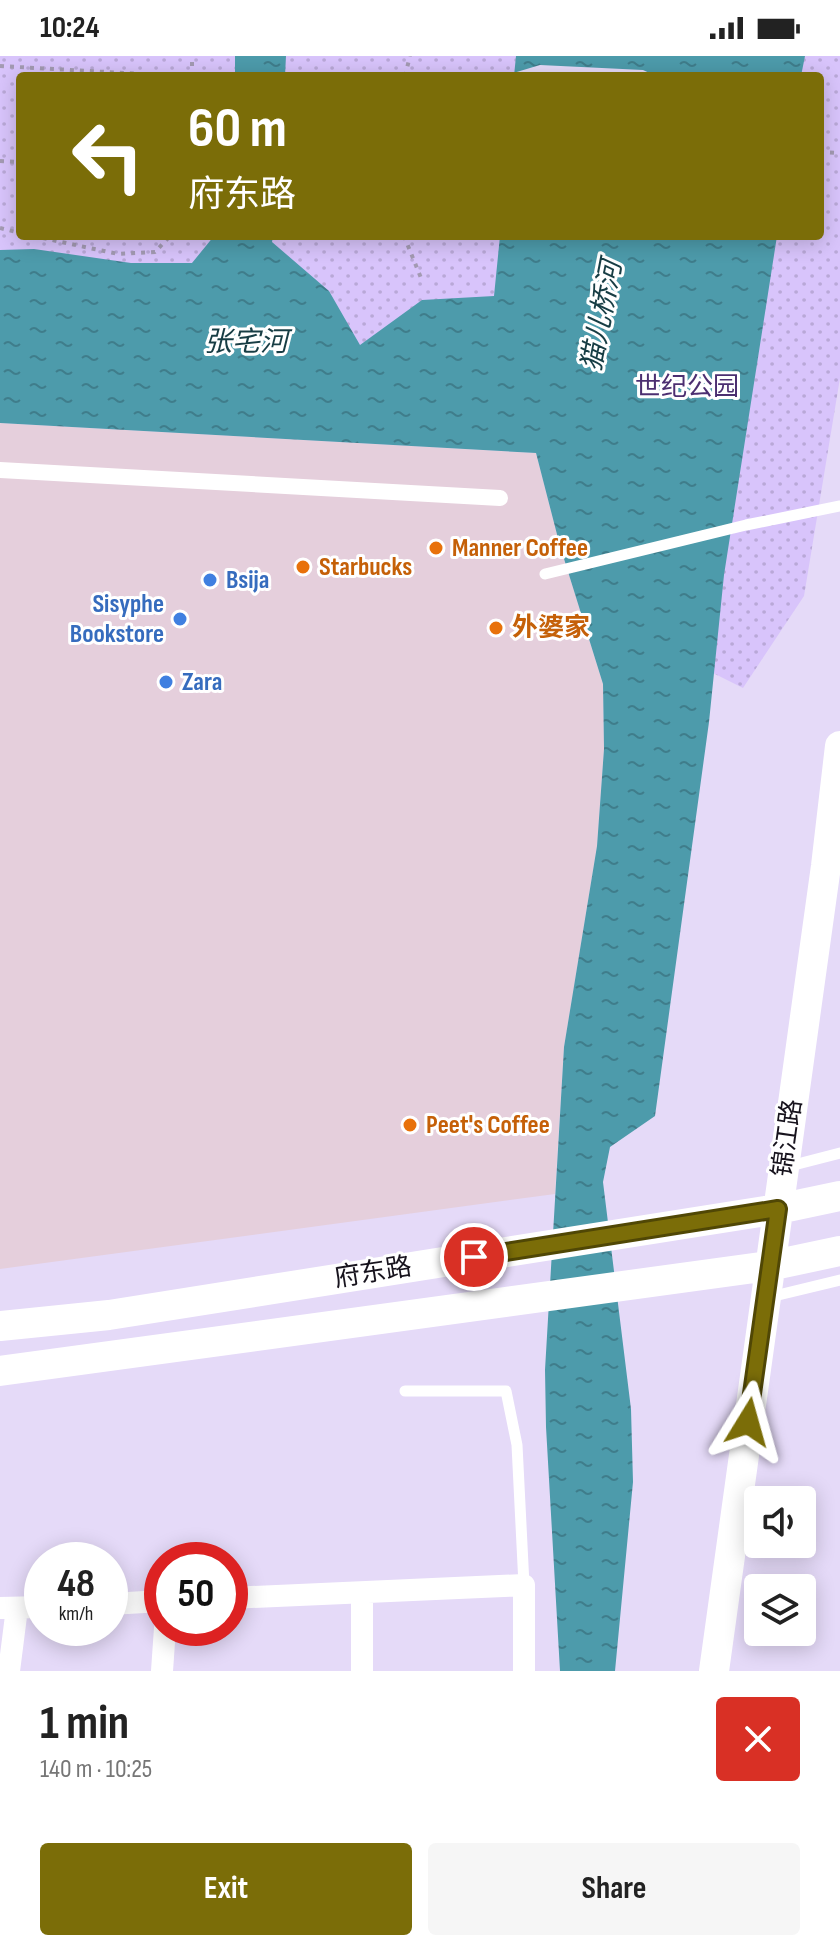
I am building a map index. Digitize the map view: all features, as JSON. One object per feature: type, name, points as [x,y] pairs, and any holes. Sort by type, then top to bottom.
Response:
[{"type":"main road","name":"锦江路","points":[[714,1671],[840,746]]},
{"type":"main road","name":"府东路","points":[[0,1326],[109,1315],[778,1209],[840,1196]]},
{"type":"main road","name":"府东路","points":[[0,1371],[769,1266],[840,1251]]},
{"type":"street","points":[[0,470],[500,498]]},
{"type":"street","points":[[248,1597],[524,1585],[524,1671]]},
{"type":"street","points":[[362,1593],[362,1671]]},
{"type":"street","points":[[9,1608],[9,1671]]},
{"type":"street","points":[[162,1671],[164,1646]]},
{"type":"lane","points":[[545,574],[746,525],[840,506]]},
{"type":"lane","points":[[784,1167],[840,1153]]},
{"type":"lane","points":[[766,1298],[840,1280]]},
{"type":"lane","points":[[405,1391],[506,1391],[517,1445],[524,1585]]},
{"type":"path","points":[[0,66],[106,72]]},
{"type":"path","points":[[52,240],[118,254],[155,252],[166,240]]},
{"type":"path","points":[[406,240],[421,278]]},
{"type":"shaded area","points":[[0,423],[536,453],[560,546],[603,684],[604,749],[597,846],[564,1047],[555,1194],[0,1269]]},
{"type":"green space","name":"世纪公园","points":[[0,56],[840,56],[840,378],[804,596],[743,688],[623,628],[554,454],[0,387]]},
{"type":"water","points":[[235,56],[286,56],[285,72],[235,72]]},
{"type":"water","points":[[516,56],[805,56],[802,72],[514,72]]},
{"type":"water","points":[[211,240],[272,240],[329,291],[360,345],[422,300],[494,296],[500,240],[776,240],[724,575],[709,722],[655,1116],[610,1147],[603,1182],[631,1409],[633,1482],[615,1671],[560,1671],[545,1370],[564,1047],[597,846],[604,749],[603,684],[560,546],[536,453],[0,423],[0,250],[34,249],[131,263],[192,263]]},
{"type":"pier","points":[[540,65],[647,72],[517,72]]},
{"type":"place","name":"Manner Coffee","points":[[436,548]]},
{"type":"place","name":"Starbucks","points":[[303,567]]},
{"type":"place","name":"Bsija","points":[[210,580]]},
{"type":"place","name":"Sisyphe Bookstore","points":[[180,619]]},
{"type":"place","name":"外婆家","points":[[496,628]]},
{"type":"place","name":"Zara","points":[[166,682]]},
{"type":"place","name":"Peet's Coffee","points":[[410,1125]]},
{"type":"route","points":[[474,1257],[778,1209],[748,1422]]},
{"type":"water label","name":"猫儿桥河","points":[[602,316]]},
{"type":"water label","name":"张宅河","points":[[246,342]]}]
